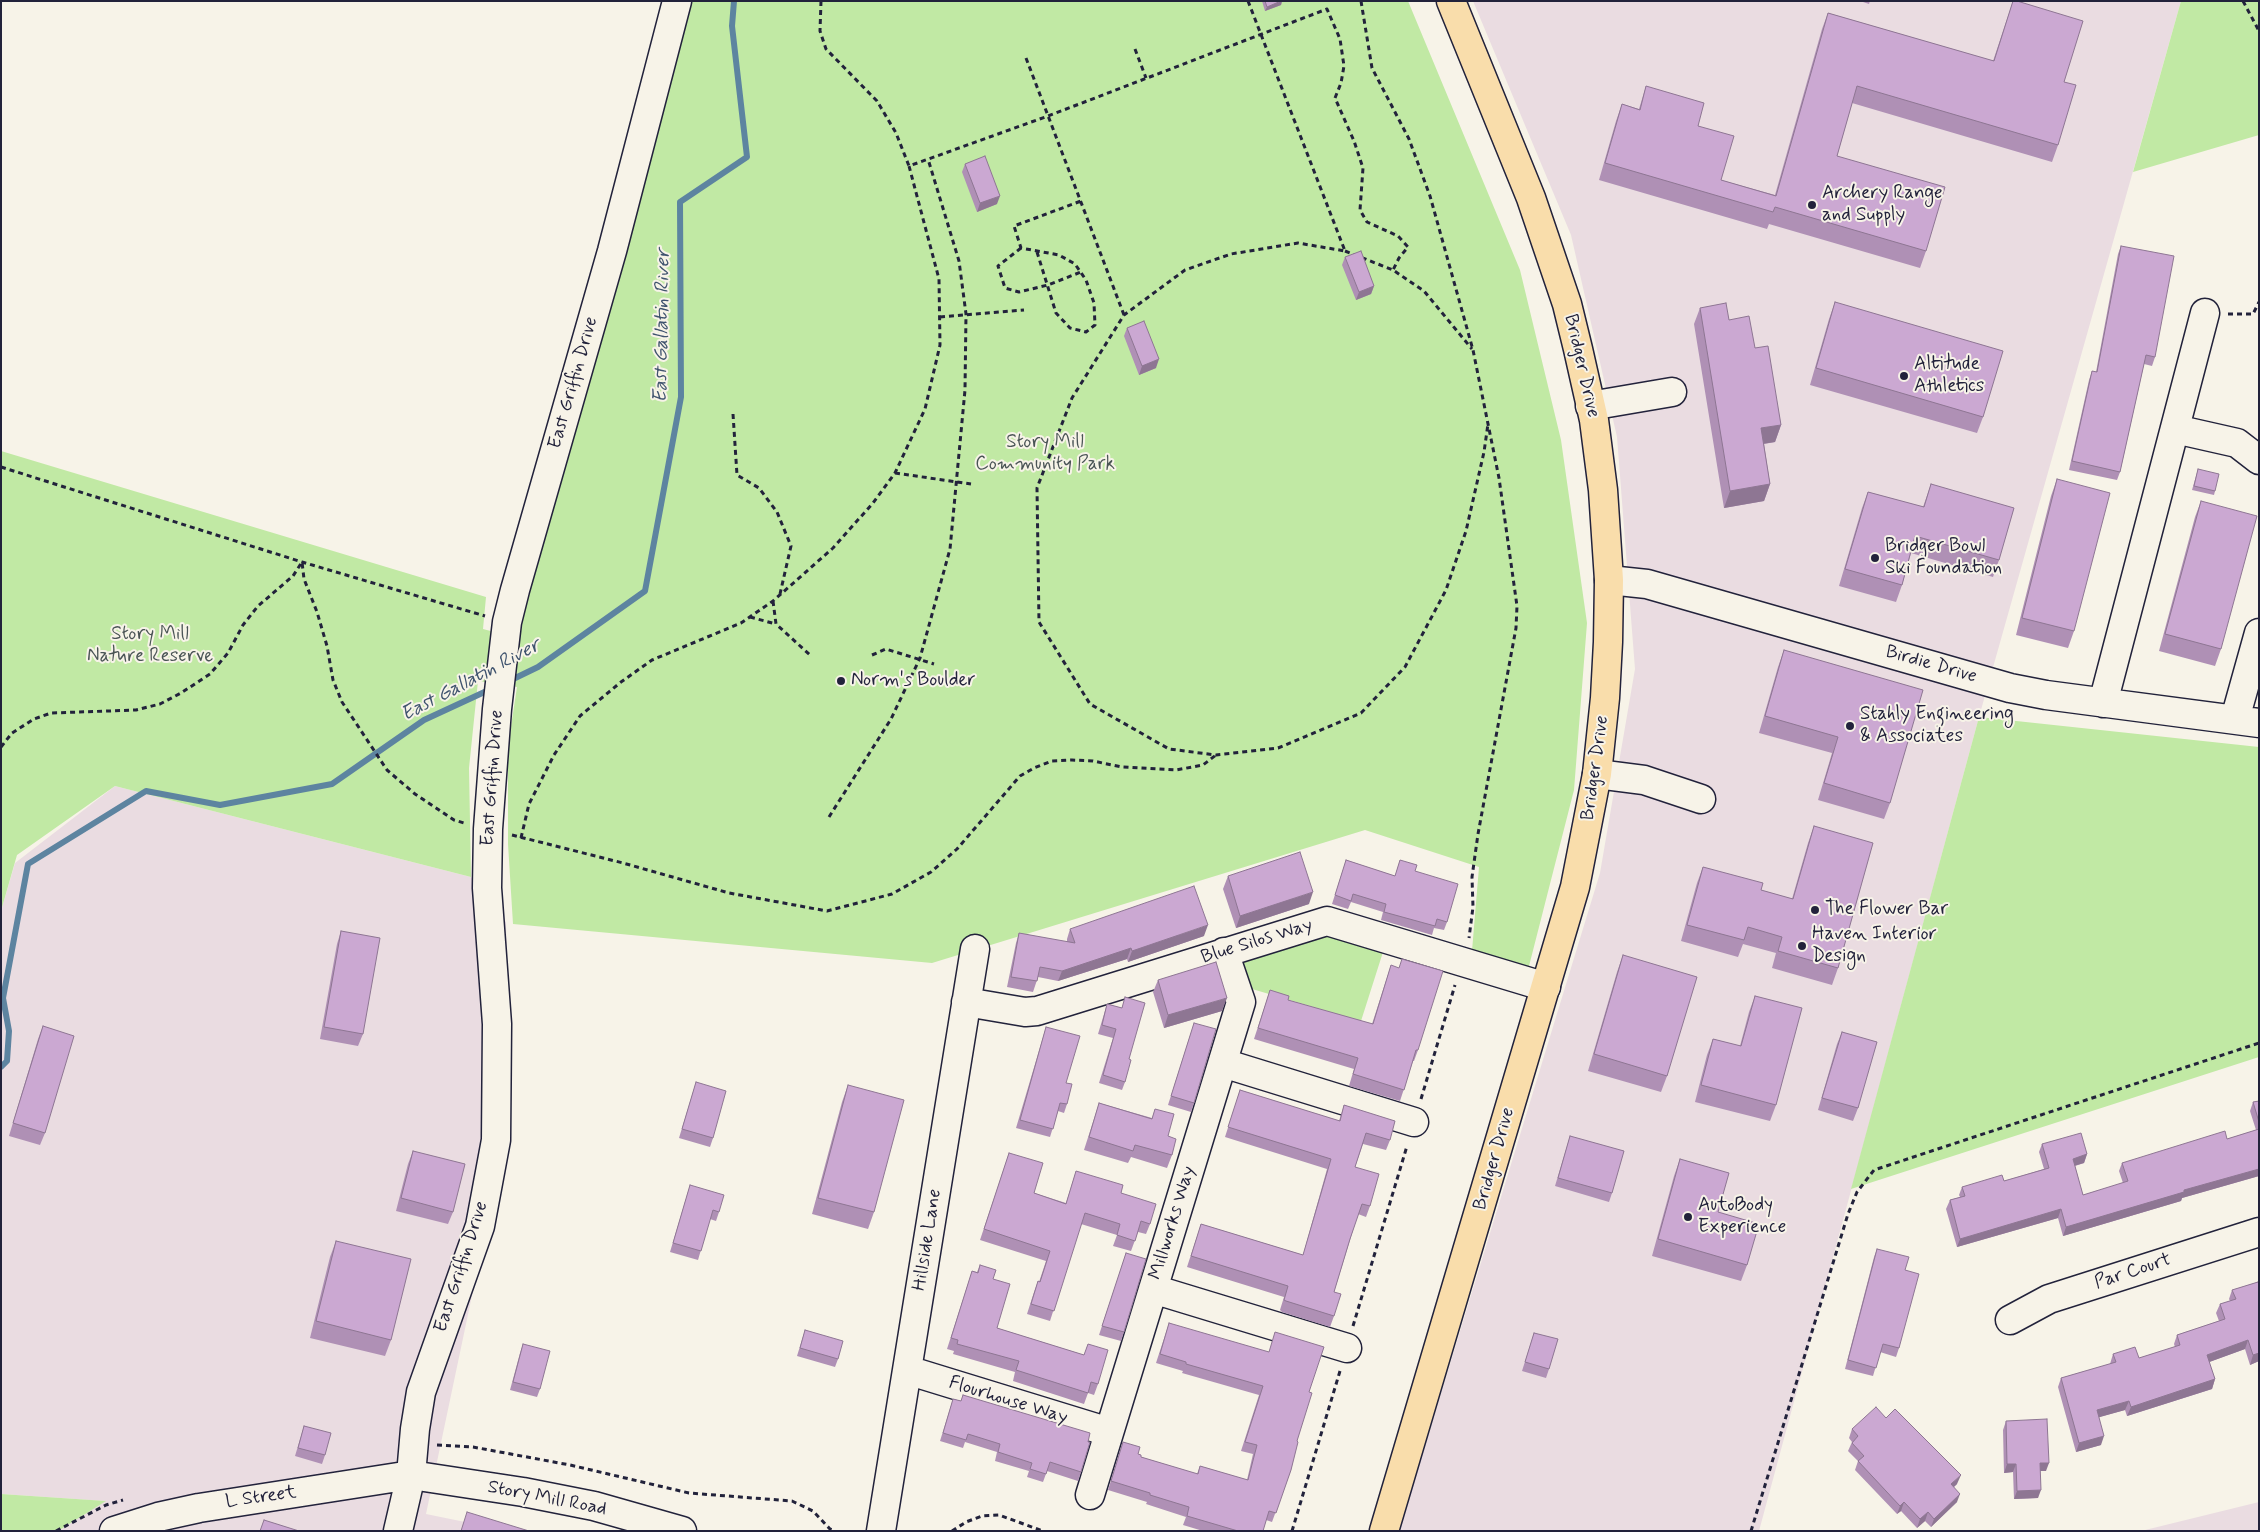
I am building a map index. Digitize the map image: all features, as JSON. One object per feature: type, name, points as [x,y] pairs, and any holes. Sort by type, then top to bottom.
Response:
[{"type":"main road","name":"Bridger Drive","points":[[1384,1531],[1577,879],[1597,774],[1605,698],[1609,580],[1603,490],[1590,406],[1569,313],[1553,258],[1532,198],[1451,1]]},
{"type":"street","name":"East Griffin Drive","points":[[398,1531],[411,1475],[421,1392],[480,1226],[496,1140],[497,1024],[486,888],[488,829],[497,709],[507,622],[612,251],[677,1]]},
{"type":"street","points":[[2103,703],[2205,313]]},
{"type":"street","points":[[1590,406],[1672,392]]},
{"type":"street","points":[[2175,429],[2237,443],[2259,460]]},
{"type":"street","name":"Birdie Drive","points":[[1609,580],[1647,584],[2010,688],[2103,703],[2247,721]]},
{"type":"street","points":[[2247,721],[2259,633]]},
{"type":"street","points":[[1597,774],[1644,780],[1701,799]]},
{"type":"street","name":"Blue Silos Way","points":[[966,1002],[1025,1012],[1037,1011],[1327,921],[1546,987]]},
{"type":"street","name":"Hillside Lane","points":[[881,1531],[975,949]]},
{"type":"street","name":"Millworks Way","points":[[1090,1495],[1241,1002],[1224,952]]},
{"type":"street","points":[[1223,1063],[1414,1122]]},
{"type":"street","name":"Par Court","points":[[2010,1320],[2049,1300],[2259,1232]]},
{"type":"street","points":[[1153,1289],[1347,1348]]},
{"type":"street","name":"Flourhouse Way","points":[[907,1370],[1109,1432]]},
{"type":"street","name":"L Street","points":[[114,1531],[158,1517],[199,1508],[411,1475]]},
{"type":"street","name":"Story Mill Road","points":[[411,1475],[523,1492],[594,1506],[682,1531]]},
{"type":"path","points":[[521,838],[529,804],[554,754],[580,716],[621,682],[652,660],[741,623],[774,601],[833,548],[873,503],[895,473],[925,410],[940,345],[939,279],[909,166],[896,133],[877,100],[826,49],[820,31],[821,1]]},
{"type":"path","points":[[1248,1],[1344,251]]},
{"type":"path","points":[[1292,1531],[1462,963],[1472,924],[1472,877],[1478,834],[1516,628],[1517,606],[1499,478],[1473,350],[1430,196],[1409,139],[1372,68],[1361,1]]},
{"type":"path","points":[[2243,1],[2259,31]]},
{"type":"path","points":[[909,166],[1048,116],[1327,10],[1340,39],[1344,66],[1341,83],[1335,98],[1354,141],[1363,168],[1360,210],[1367,222],[1398,236],[1408,247],[1398,258],[1393,270]]},
{"type":"path","points":[[1135,49],[1146,78]]},
{"type":"path","points":[[1026,58],[1124,315]]},
{"type":"path","points":[[829,817],[891,719],[920,658],[950,549],[965,390],[966,314],[959,260],[928,159]]},
{"type":"path","points":[[1021,248],[1014,226],[1081,201]]},
{"type":"path","points":[[1473,350],[1424,291],[1393,270],[1344,251],[1298,243],[1231,254],[1185,270],[1124,315],[1072,398],[1037,488],[1039,622],[1090,704],[1169,749],[1216,755],[1278,748],[1361,713],[1405,667],[1446,590],[1466,531],[1484,452],[1488,421]]},
{"type":"path","points":[[1021,248],[1059,255],[1075,264],[1086,280],[1094,303],[1095,325],[1086,332],[1070,328],[1056,313],[1037,252]]},
{"type":"path","points":[[1021,248],[998,266],[1005,288],[1020,292],[1048,285],[1080,272]]},
{"type":"path","points":[[2205,313],[2253,314],[2259,302]]},
{"type":"path","points":[[940,317],[1024,310]]},
{"type":"path","points":[[734,414],[737,475],[759,488],[777,512],[791,546],[780,595]]},
{"type":"path","points":[[1,467],[302,562],[507,622]]},
{"type":"path","points":[[895,473],[970,484]]},
{"type":"path","points":[[302,562],[304,579],[317,612],[327,646],[332,680],[342,702],[387,770],[415,794],[454,820],[623,863],[729,894],[827,911],[892,894],[931,872],[964,842],[1020,776],[1034,768],[1052,761],[1072,760],[1093,761],[1122,767],[1176,770],[1203,764],[1216,755]]},
{"type":"path","points":[[1,747],[12,733],[34,719],[51,713],[136,710],[160,704],[181,693],[210,674],[228,652],[243,625],[258,606],[293,576],[302,562]]},
{"type":"path","points":[[774,601],[776,624]]},
{"type":"path","points":[[750,617],[776,624],[810,655]]},
{"type":"path","points":[[872,656],[886,649],[920,658],[934,664]]},
{"type":"path","points":[[1751,1531],[1848,1214],[1857,1192],[1874,1170],[2259,1044]]},
{"type":"path","points":[[414,1443],[473,1447],[570,1465],[689,1493],[792,1501],[813,1511],[830,1529],[835,1531]]},
{"type":"path","points":[[952,1531],[966,1522],[982,1516],[999,1515],[1018,1520],[1043,1531]]},
{"type":"shaded area","points":[[1473,1],[2181,1],[1979,717],[1759,1531],[1399,1531],[1600,873],[1635,669],[1617,437],[1571,235]]},
{"type":"shaded area","points":[[115,786],[471,877],[506,922],[510,1115],[426,1514],[509,1531],[58,1531],[105,1501],[1,1494],[1,911],[15,863]]},
{"type":"shaded area","points":[[2259,1502],[2259,1531],[2141,1531]]},
{"type":"green space","name":"Story Mill Community Park","points":[[688,1],[1408,1],[1520,270],[1561,440],[1587,623],[1574,790],[1528,970],[1472,951],[1479,867],[1365,830],[932,963],[513,924],[508,844],[508,746],[517,687],[478,681],[469,768],[471,877],[115,786],[17,855],[1,911],[1,451],[486,597],[483,629],[517,638]]},
{"type":"green space","points":[[2181,1],[2259,1],[2259,135],[2133,172]]},
{"type":"green space","points":[[1979,717],[2259,747],[2259,1057],[1851,1189]]},
{"type":"green space","points":[[1328,936],[1383,952],[1361,1021],[1252,989],[1242,963]]},
{"type":"green space","points":[[1,1494],[106,1501],[58,1531],[1,1531]]},
{"type":"building","points":[[1265,1],[1281,1],[1267,7]]},
{"type":"building","points":[[2013,1],[2083,21],[2064,82],[2076,85],[2058,145],[1857,86],[1837,156],[1945,187],[1926,251],[1775,207],[1773,212],[1605,163],[1622,104],[1640,110],[1646,86],[1704,103],[1698,126],[1734,136],[1721,180],[1776,196],[1828,13],[1994,61]]},
{"type":"building","points":[[985,156],[1000,196],[980,203],[965,164]]},
{"type":"building","points":[[2121,246],[2174,256],[2155,357],[2146,355],[2120,472],[2072,461],[2092,371],[2097,372]]},
{"type":"building","points":[[1361,251],[1374,286],[1359,292],[1345,257]]},
{"type":"building","points":[[1835,302],[2003,351],[1983,417],[1816,368]]},
{"type":"building","points":[[1726,303],[1729,320],[1749,316],[1755,348],[1768,346],[1781,425],[1761,428],[1770,484],[1730,491],[1700,308]]},
{"type":"building","points":[[1144,321],[1159,359],[1142,366],[1127,328]]},
{"type":"building","points":[[2198,469],[2219,474],[2215,491],[2194,486]]},
{"type":"building","points":[[2057,479],[2110,493],[2074,631],[2022,618]]},
{"type":"building","points":[[1931,484],[2014,508],[1999,560],[1915,536],[1902,585],[1845,569],[1868,492],[1924,507]]},
{"type":"building","points":[[2201,501],[2257,516],[2221,649],[2165,634]]},
{"type":"building","points":[[1784,650],[1923,690],[1890,803],[1824,783],[1838,737],[1765,716]]},
{"type":"building","points":[[1814,826],[1873,843],[1838,968],[1778,951],[1782,937],[1748,927],[1744,940],[1687,925],[1703,867],[1763,883],[1761,890],[1793,899]]},
{"type":"building","points":[[1300,852],[1313,892],[1240,916],[1228,876]]},
{"type":"building","points":[[1346,860],[1395,876],[1400,860],[1417,865],[1415,871],[1458,884],[1447,922],[1437,919],[1435,926],[1384,912],[1386,904],[1353,894],[1351,901],[1335,895]]},
{"type":"building","points":[[1194,886],[1208,925],[1132,951],[1131,948],[1062,971],[1040,967],[1037,981],[1011,977],[1019,933],[1075,943],[1070,929]]},
{"type":"building","points":[[341,931],[380,938],[363,1034],[324,1027]]},
{"type":"building","points":[[1623,955],[1697,977],[1667,1076],[1594,1054]]},
{"type":"building","points":[[1402,959],[1443,971],[1404,1090],[1353,1074],[1358,1058],[1258,1028],[1270,990],[1289,996],[1288,1000],[1373,1024],[1391,965],[1399,968]]},
{"type":"building","points":[[1216,962],[1227,998],[1168,1015],[1158,980]]},
{"type":"building","points":[[1755,996],[1802,1008],[1776,1105],[1701,1085],[1713,1039],[1741,1046]]},
{"type":"building","points":[[1125,997],[1145,1003],[1129,1059],[1131,1060],[1125,1082],[1103,1075],[1116,1029],[1102,1025],[1107,1004],[1122,1008]]},
{"type":"building","points":[[1194,1023],[1216,1029],[1194,1103],[1171,1096]]},
{"type":"building","points":[[43,1026],[74,1036],[45,1133],[13,1123]]},
{"type":"building","points":[[1046,1027],[1080,1036],[1066,1083],[1072,1084],[1067,1104],[1060,1103],[1053,1129],[1020,1120]]},
{"type":"building","points":[[1842,1032],[1877,1042],[1858,1108],[1822,1098]]},
{"type":"building","points":[[696,1082],[726,1091],[713,1138],[682,1129]]},
{"type":"building","points":[[848,1085],[904,1100],[874,1212],[818,1198]]},
{"type":"building","points":[[1240,1090],[1340,1121],[1344,1105],[1395,1121],[1390,1140],[1366,1133],[1355,1167],[1379,1174],[1370,1206],[1362,1204],[1350,1239],[1334,1292],[1341,1294],[1334,1316],[1284,1300],[1288,1286],[1191,1256],[1201,1224],[1303,1255],[1331,1159],[1228,1127]]},
{"type":"building","points":[[2259,1101],[2259,1122],[2253,1102]]},
{"type":"building","points":[[1099,1103],[1152,1119],[1155,1109],[1174,1114],[1168,1136],[1176,1139],[1172,1155],[1135,1145],[1133,1151],[1089,1137]]},
{"type":"building","points":[[2259,1129],[2259,1169],[2066,1227],[2061,1209],[1960,1239],[1950,1200],[1965,1196],[1962,1187],[2002,1175],[2004,1181],[2049,1168],[2042,1144],[2081,1133],[2087,1154],[2073,1159],[2083,1195],[2128,1181],[2122,1163],[2225,1131],[2227,1139]]},
{"type":"building","points":[[1570,1136],[1624,1151],[1612,1193],[1558,1178]]},
{"type":"building","points":[[413,1151],[465,1164],[453,1212],[401,1198]]},
{"type":"building","points":[[1009,1153],[1043,1163],[1034,1193],[1066,1204],[1076,1171],[1123,1185],[1121,1193],[1156,1204],[1150,1224],[1141,1221],[1135,1241],[1117,1235],[1120,1224],[1085,1213],[1054,1311],[1031,1304],[1050,1251],[984,1229]]},
{"type":"building","points":[[1680,1159],[1729,1173],[1718,1212],[1759,1224],[1747,1265],[1658,1239]]},
{"type":"building","points":[[690,1185],[724,1195],[719,1212],[713,1210],[701,1251],[673,1243]]},
{"type":"building","points":[[336,1241],[411,1259],[391,1340],[316,1321]]},
{"type":"building","points":[[1877,1249],[1909,1257],[1905,1270],[1919,1274],[1899,1348],[1883,1344],[1876,1368],[1848,1360]]},
{"type":"building","points":[[1126,1253],[1146,1259],[1124,1332],[1102,1326]]},
{"type":"building","points":[[980,1265],[996,1270],[993,1279],[1010,1284],[997,1328],[1084,1355],[1088,1344],[1108,1350],[1098,1384],[1091,1382],[1088,1393],[1016,1370],[1019,1361],[957,1344],[958,1340],[951,1338],[972,1271],[978,1273]]},
{"type":"building","points":[[2258,1282],[2259,1353],[2253,1355],[2248,1340],[2207,1355],[2215,1379],[2131,1407],[2129,1401],[2097,1410],[2104,1436],[2079,1443],[2061,1378],[2116,1362],[2113,1354],[2135,1347],[2139,1358],[2180,1345],[2177,1335],[2225,1319],[2220,1304],[2236,1299],[2232,1290]]},
{"type":"building","points":[[1169,1323],[1269,1352],[1275,1332],[1324,1347],[1309,1392],[1312,1393],[1297,1441],[1291,1470],[1276,1513],[1269,1511],[1263,1531],[1238,1531],[1187,1516],[1189,1507],[1111,1481],[1123,1442],[1140,1447],[1138,1454],[1141,1457],[1198,1474],[1200,1466],[1248,1480],[1257,1445],[1245,1442],[1263,1386],[1186,1364],[1186,1362],[1160,1354]]},
{"type":"building","points":[[805,1330],[843,1341],[838,1359],[800,1348]]},
{"type":"building","points":[[1534,1333],[1558,1339],[1549,1369],[1525,1362]]},
{"type":"building","points":[[523,1344],[550,1351],[540,1389],[513,1382]]},
{"type":"building","points":[[963,1395],[1090,1433],[1088,1442],[1090,1442],[1081,1472],[1050,1462],[1046,1474],[1030,1469],[1032,1463],[998,1452],[1000,1444],[968,1434],[966,1440],[943,1433],[953,1399],[961,1401]]},
{"type":"building","points":[[1876,1407],[1886,1418],[1895,1409],[1961,1475],[1951,1484],[1960,1494],[1934,1519],[1928,1512],[1920,1519],[1904,1502],[1900,1506],[1858,1461],[1864,1456],[1852,1443],[1858,1436],[1852,1429]]},
{"type":"building","points":[[2047,1419],[2049,1463],[2040,1463],[2041,1490],[2017,1491],[2016,1464],[2007,1464],[2006,1421]]},
{"type":"building","points":[[304,1426],[331,1433],[325,1455],[298,1448]]},
{"type":"building","points":[[467,1512],[529,1531],[461,1531]]},
{"type":"building","points":[[264,1520],[299,1531],[260,1531]]},
{"type":"waterway","name":"East Gallatin River","points":[[507,682],[538,667],[645,591],[681,397],[680,202],[747,157],[732,26],[734,1]]},
{"type":"waterway","name":"East Gallatin River","points":[[1,1067],[7,1061],[9,1031],[3,998],[28,864],[146,791],[220,805],[332,784],[424,720],[491,689]]},
{"type":"place","name":"Archery Range and Supply","points":[[1812,205]]},
{"type":"place","name":"Altitude Athletics","points":[[1904,376]]},
{"type":"place","name":"Bridger Bowl Ski Foundation","points":[[1875,558]]},
{"type":"place","name":"Norm's Boulder","points":[[841,681]]},
{"type":"place","name":"Stahly Engineering & Associates","points":[[1850,726]]},
{"type":"place","name":"The Flower Bar","points":[[1815,910]]},
{"type":"place","name":"Haven Interior Design","points":[[1802,946]]},
{"type":"place","name":"AutoBody Experience","points":[[1688,1217]]},
{"type":"park label","name":"Story Mill Nature Reserve","points":[[150,646]]}]
